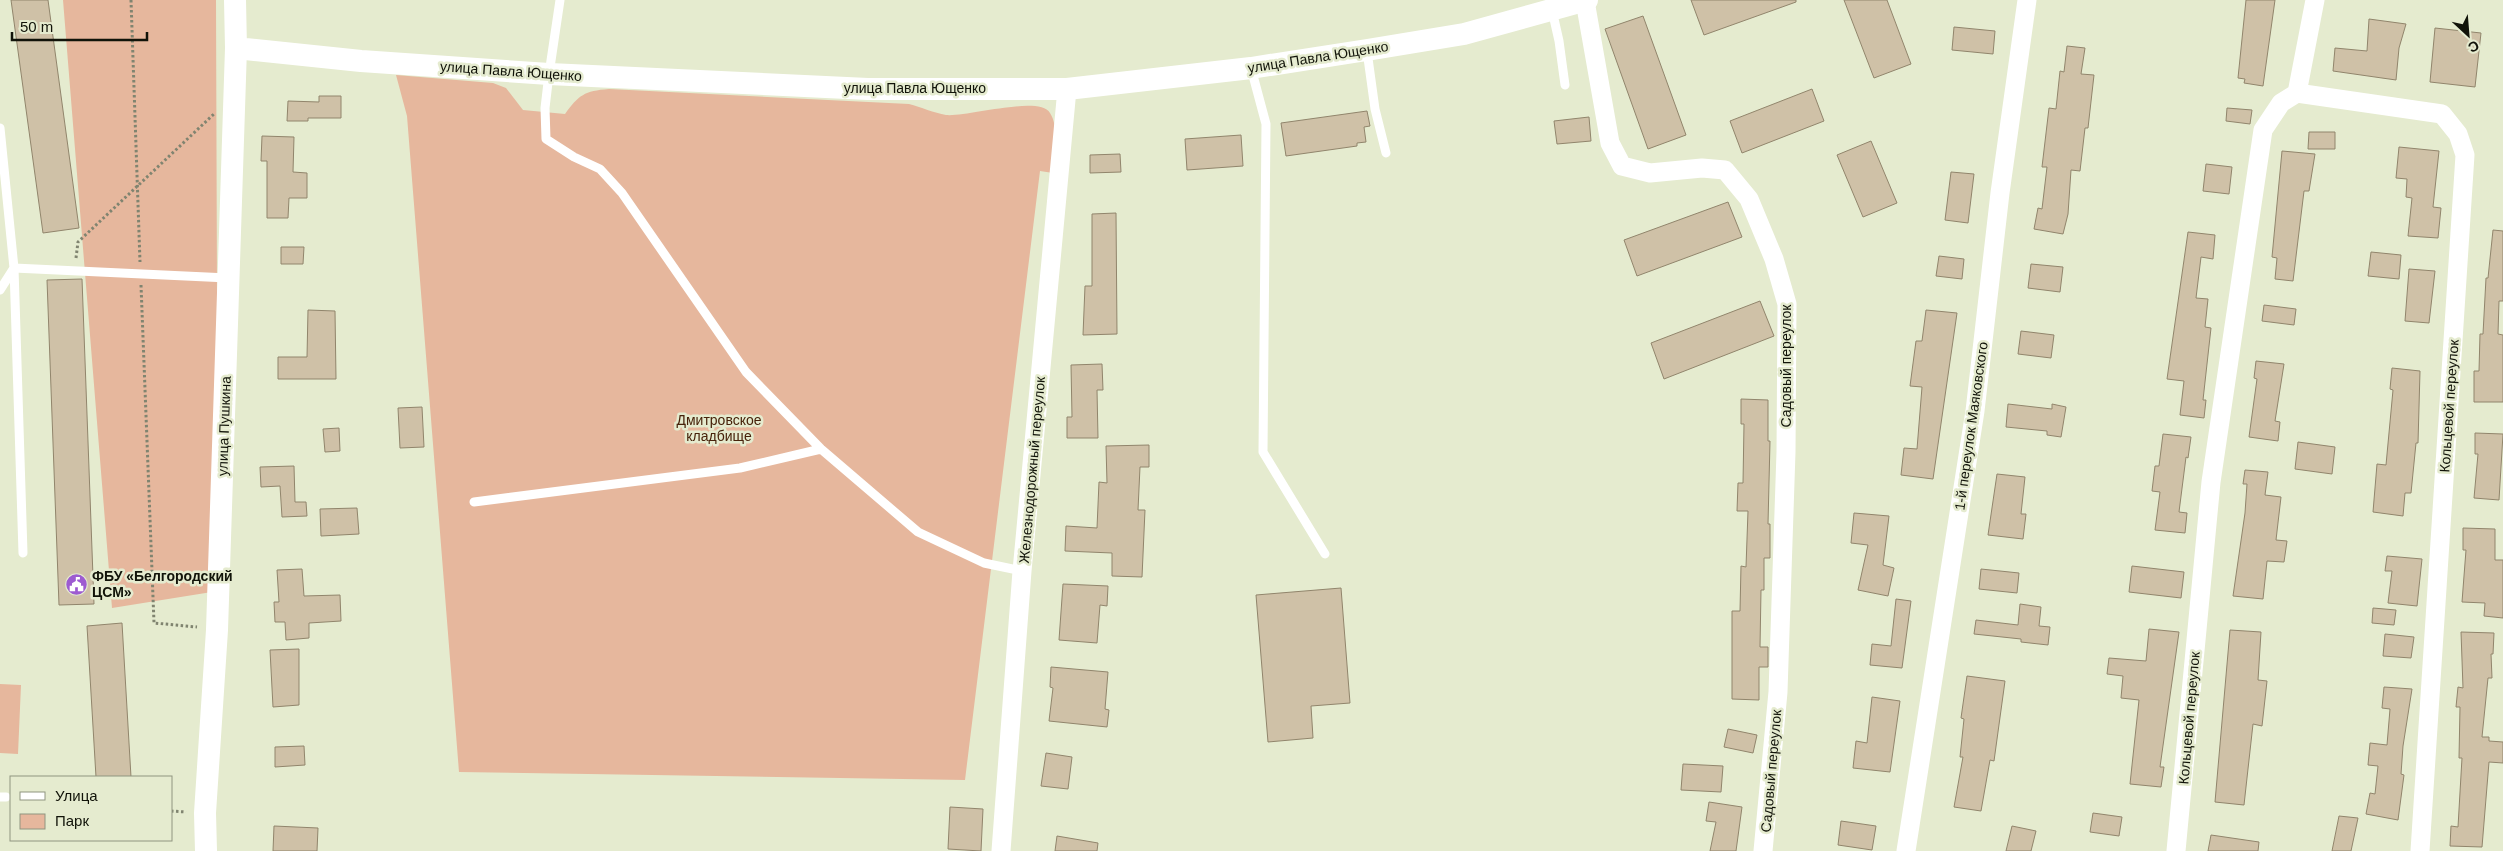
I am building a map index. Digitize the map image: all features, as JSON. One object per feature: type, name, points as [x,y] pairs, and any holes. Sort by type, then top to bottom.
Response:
[{"type":"street","name":"улица Пушкина","points":[[206,851],[206,813],[217,630],[236,48],[235,0]]},
{"type":"street","name":"улица Павла Ющенко","points":[[236,48],[361,60],[549,74],[868,89],[1067,89],[1251,68],[1464,34],[1586,0]]},
{"type":"street","name":"Садовый переулок","points":[[1586,0],[1610,143],[1622,166],[1650,173],[1702,168],[1724,170],[1749,199],[1774,259],[1787,304],[1786,452],[1778,692],[1764,851]]},
{"type":"street","name":"1-й переулок Маяковского","points":[[1906,851],[1975,411],[2000,193],[2027,0]]},
{"type":"street","points":[[2297,93],[2315,0]]},
{"type":"street","name":"Железнодорожный переулок","points":[[1001,851],[1022,571],[1067,89]]},
{"type":"street","name":"Кольцевой переулок","points":[[2176,851],[2211,482],[2263,130],[2281,103],[2297,93],[2442,114],[2458,134],[2465,155],[2420,851]]},
{"type":"lane","points":[[560,0],[545,108],[546,139],[574,157],[600,170],[622,193],[746,372],[821,449],[918,532],[984,563],[1022,571]]},
{"type":"lane","points":[[1552,10],[1560,41],[1565,85]]},
{"type":"lane","points":[[1367,50],[1375,109],[1386,153]]},
{"type":"lane","points":[[1251,68],[1266,124],[1263,452],[1325,554]]},
{"type":"lane","points":[[0,128],[14,268],[23,553]]},
{"type":"lane","points":[[14,268],[228,278]]},
{"type":"lane","points":[[0,290],[14,268]]},
{"type":"lane","points":[[474,502],[740,468],[821,449]]},
{"type":"path","points":[[131,0],[154,623],[217,630]]},
{"type":"path","points":[[75,271],[78,242],[233,95]]},
{"type":"green space","points":[[63,0],[216,0],[218,591],[112,608]]},
{"type":"green space","name":"Дмитровское кладбище","points":[[396,75],[493,83],[506,88],[523,110],[565,114],[574,102],[583,95],[609,89],[909,104],[946,115],[1018,106],[1043,108],[1050,113],[1056,134],[1053,173],[1040,171],[965,780],[459,772],[407,116]]},
{"type":"green space","points":[[0,684],[21,685],[18,754],[0,753]]},
{"type":"building","points":[[11,0],[48,0],[79,228],[43,233]]},
{"type":"building","points":[[1691,0],[1796,0],[1796,2],[1704,35]]},
{"type":"building","points":[[1844,0],[1887,0],[1911,64],[1874,78]]},
{"type":"building","points":[[2246,0],[2275,0],[2263,86],[2244,83],[2245,79],[2238,78]]},
{"type":"building","points":[[1643,16],[1686,135],[1648,149],[1605,29]]},
{"type":"building","points":[[2369,19],[2406,24],[2399,48],[2396,80],[2333,71],[2335,48],[2367,51]]},
{"type":"building","points":[[1954,27],[1995,31],[1993,54],[1952,50]]},
{"type":"building","points":[[2435,28],[2481,33],[2475,87],[2430,82]]},
{"type":"building","points":[[2067,46],[2085,48],[2081,74],[2094,75],[2088,128],[2085,128],[2080,171],[2071,170],[2068,214],[2063,234],[2034,229],[2038,208],[2042,209],[2047,167],[2042,167],[2049,108],[2056,109],[2060,71],[2064,72]]},
{"type":"building","points":[[1812,89],[1824,121],[1742,153],[1730,121]]},
{"type":"building","points":[[319,96],[341,96],[341,118],[308,118],[308,121],[287,121],[288,101],[319,102]]},
{"type":"building","points":[[2227,108],[2252,110],[2250,124],[2226,121]]},
{"type":"building","points":[[1367,111],[1370,126],[1364,127],[1366,142],[1357,143],[1357,146],[1286,156],[1281,123]]},
{"type":"building","points":[[1589,117],[1591,141],[1557,144],[1554,121]]},
{"type":"building","points":[[2309,132],[2335,132],[2335,149],[2308,149]]},
{"type":"building","points":[[1241,135],[1243,166],[1187,170],[1185,139]]},
{"type":"building","points":[[262,136],[294,137],[293,172],[307,173],[307,198],[289,198],[288,218],[267,218],[267,161],[261,161]]},
{"type":"building","points":[[1871,141],[1897,203],[1863,217],[1837,155]]},
{"type":"building","points":[[2399,147],[2439,151],[2433,207],[2441,208],[2438,238],[2408,236],[2412,198],[2406,197],[2407,179],[2396,178]]},
{"type":"building","points":[[2282,151],[2315,154],[2309,191],[2304,191],[2293,281],[2275,279],[2277,258],[2272,257]]},
{"type":"building","points":[[1120,154],[1121,172],[1090,173],[1090,155]]},
{"type":"building","points":[[2206,164],[2232,167],[2229,194],[2203,191]]},
{"type":"building","points":[[1951,172],[1974,174],[1968,223],[1945,220]]},
{"type":"building","points":[[1728,202],[1742,237],[1637,276],[1624,240]]},
{"type":"building","points":[[1116,213],[1117,334],[1083,335],[1085,286],[1092,286],[1092,214]]},
{"type":"building","points":[[2493,230],[2503,231],[2503,301],[2499,301],[2498,334],[2503,335],[2503,402],[2474,402],[2474,371],[2479,371],[2480,334],[2483,334],[2486,278],[2488,278]]},
{"type":"building","points":[[2188,232],[2215,235],[2213,259],[2201,257],[2196,298],[2208,299],[2205,327],[2211,328],[2203,400],[2206,400],[2204,418],[2180,415],[2184,381],[2167,379]]},
{"type":"building","points":[[281,247],[304,247],[303,264],[281,264]]},
{"type":"building","points":[[2371,252],[2401,255],[2399,279],[2368,276]]},
{"type":"building","points":[[1939,256],[1964,259],[1962,279],[1936,276]]},
{"type":"building","points":[[2031,264],[2063,267],[2060,292],[2028,288]]},
{"type":"building","points":[[2409,269],[2435,271],[2429,323],[2405,321]]},
{"type":"building","points":[[82,279],[94,604],[59,605],[47,280]]},
{"type":"building","points":[[1760,301],[1774,336],[1664,379],[1651,343]]},
{"type":"building","points":[[2264,305],[2296,309],[2294,325],[2262,321]]},
{"type":"building","points":[[308,310],[335,311],[336,379],[278,379],[278,357],[307,357]]},
{"type":"building","points":[[1926,310],[1957,313],[1933,479],[1901,475],[1904,448],[1917,449],[1922,387],[1910,386],[1916,341],[1922,341]]},
{"type":"building","points":[[2021,331],[2054,335],[2051,358],[2018,354]]},
{"type":"building","points":[[2256,361],[2284,364],[2275,421],[2280,422],[2278,441],[2249,437],[2257,379],[2254,378]]},
{"type":"building","points":[[1102,364],[1103,390],[1097,390],[1098,438],[1067,438],[1067,417],[1072,417],[1071,365]]},
{"type":"building","points":[[2392,368],[2420,371],[2418,443],[2416,443],[2411,493],[2405,493],[2403,516],[2373,512],[2377,464],[2386,465],[2393,390],[2390,389]]},
{"type":"building","points":[[1741,399],[1768,400],[1768,441],[1770,441],[1768,524],[1770,524],[1770,558],[1764,558],[1764,590],[1761,590],[1760,647],[1768,647],[1768,667],[1759,667],[1759,700],[1732,699],[1732,611],[1740,611],[1741,566],[1746,567],[1748,511],[1737,511],[1738,483],[1743,483],[1744,424],[1741,424]]},
{"type":"building","points":[[2008,404],[2052,409],[2052,404],[2066,407],[2061,437],[2047,435],[2047,431],[2006,427]]},
{"type":"building","points":[[422,407],[424,447],[400,448],[398,408]]},
{"type":"building","points":[[339,428],[340,451],[325,452],[323,429]]},
{"type":"building","points":[[2475,433],[2503,434],[2499,500],[2474,498],[2478,454],[2475,454]]},
{"type":"building","points":[[2163,434],[2191,437],[2188,458],[2186,457],[2179,512],[2187,513],[2185,533],[2155,530],[2160,492],[2152,491],[2155,466],[2159,466]]},
{"type":"building","points":[[2298,442],[2335,447],[2332,474],[2295,469]]},
{"type":"building","points":[[1149,445],[1149,467],[1140,467],[1138,510],[1145,510],[1142,577],[1112,576],[1112,553],[1065,551],[1066,526],[1097,528],[1099,482],[1107,483],[1106,446]]},
{"type":"building","points":[[294,466],[295,502],[306,502],[307,516],[282,517],[280,486],[261,487],[260,467]]},
{"type":"building","points":[[2245,470],[2268,472],[2265,495],[2281,497],[2276,540],[2287,541],[2284,562],[2267,561],[2263,599],[2233,596],[2245,513],[2247,484],[2243,484]]},
{"type":"building","points":[[1997,474],[2025,477],[2021,514],[2026,514],[2023,539],[1988,535]]},
{"type":"building","points":[[357,508],[359,534],[321,536],[320,509]]},
{"type":"building","points":[[1854,513],[1889,516],[1883,565],[1894,568],[1888,596],[1858,590],[1868,545],[1851,543]]},
{"type":"building","points":[[2463,528],[2495,529],[2495,560],[2503,560],[2503,618],[2484,616],[2485,603],[2462,602],[2466,550],[2463,550]]},
{"type":"building","points":[[2387,556],[2422,559],[2417,606],[2388,603],[2392,571],[2385,571]]},
{"type":"building","points":[[2132,566],[2184,572],[2181,598],[2129,592]]},
{"type":"building","points":[[302,569],[304,596],[340,595],[341,621],[309,623],[309,638],[286,640],[285,622],[275,622],[274,602],[279,602],[277,570]]},
{"type":"building","points":[[1981,569],[2019,573],[2017,593],[1979,589]]},
{"type":"building","points":[[1063,584],[1108,586],[1107,606],[1100,605],[1097,643],[1059,640]]},
{"type":"building","points":[[1341,588],[1350,703],[1311,706],[1313,738],[1268,742],[1256,595]]},
{"type":"building","points":[[1896,599],[1911,601],[1902,668],[1870,665],[1872,644],[1891,646]]},
{"type":"building","points":[[2020,604],[2041,607],[2039,626],[2050,627],[2048,645],[2021,642],[2021,639],[1974,634],[1976,620],[2018,625]]},
{"type":"building","points":[[2373,608],[2396,610],[2394,625],[2372,623]]},
{"type":"building","points":[[122,623],[131,776],[96,776],[87,626]]},
{"type":"building","points":[[2149,629],[2179,632],[2160,767],[2164,767],[2161,787],[2130,784],[2139,700],[2121,698],[2123,676],[2107,674],[2109,658],[2146,661]]},
{"type":"building","points":[[2230,630],[2261,632],[2258,680],[2267,681],[2262,726],[2253,724],[2244,805],[2215,802]]},
{"type":"building","points":[[2461,632],[2494,633],[2493,654],[2491,654],[2492,678],[2488,678],[2482,737],[2489,737],[2489,741],[2503,742],[2503,763],[2489,762],[2482,847],[2450,846],[2451,826],[2458,827],[2462,758],[2459,758],[2460,707],[2456,707],[2458,687],[2463,688]]},
{"type":"building","points":[[2385,634],[2414,637],[2411,658],[2383,656]]},
{"type":"building","points":[[299,649],[299,705],[273,707],[270,650]]},
{"type":"building","points":[[1051,667],[1108,672],[1105,709],[1109,710],[1107,727],[1049,721],[1053,688],[1050,687]]},
{"type":"building","points":[[1967,676],[2005,681],[1994,761],[1990,760],[1981,811],[1954,807],[1963,757],[1960,757],[1964,719],[1961,718]]},
{"type":"building","points":[[2384,687],[2412,689],[2403,746],[2401,774],[2404,775],[2398,820],[2366,814],[2370,793],[2375,794],[2378,766],[2368,765],[2370,743],[2387,745],[2390,709],[2382,708]]},
{"type":"building","points":[[1872,697],[1900,701],[1890,772],[1853,768],[1856,741],[1867,743]]},
{"type":"building","points":[[1728,729],[1757,735],[1753,753],[1724,747]]},
{"type":"building","points":[[304,746],[305,765],[275,767],[275,747]]},
{"type":"building","points":[[1046,753],[1072,757],[1068,789],[1041,786]]},
{"type":"building","points":[[1683,764],[1723,766],[1721,792],[1681,790]]},
{"type":"building","points":[[1709,802],[1742,807],[1736,851],[1710,851],[1716,822],[1706,821]]},
{"type":"building","points":[[950,807],[983,809],[981,851],[948,849]]},
{"type":"building","points":[[2093,813],[2122,817],[2119,836],[2090,832]]},
{"type":"building","points":[[2339,816],[2358,818],[2351,851],[2332,851]]},
{"type":"building","points":[[1841,821],[1876,826],[1872,850],[1838,845]]},
{"type":"building","points":[[274,826],[318,828],[317,851],[273,851]]},
{"type":"building","points":[[2012,826],[2036,831],[2031,851],[2006,851]]},
{"type":"building","points":[[2211,835],[2259,842],[2258,851],[2208,851]]},
{"type":"building","points":[[1057,836],[1098,843],[1097,851],[1055,851]]},
{"type":"place","name":"ФБУ «Белгородский ЦСМ»","points":[[76,584]]}]
